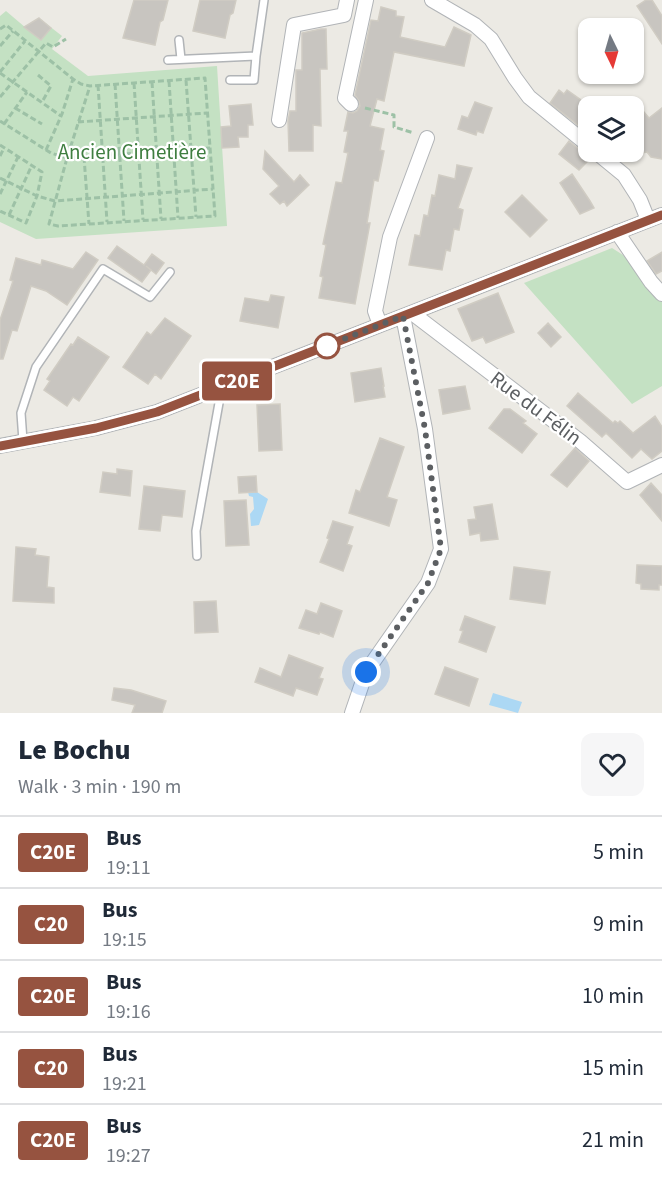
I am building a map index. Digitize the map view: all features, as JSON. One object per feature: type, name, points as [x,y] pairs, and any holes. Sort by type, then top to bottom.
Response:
[{"type":"street","points":[[279,120],[294,25],[344,15],[347,0]]},
{"type":"street","points":[[351,104],[345,98],[366,0]]},
{"type":"street","points":[[432,0],[454,4],[491,39],[529,97],[578,137]]},
{"type":"street","points":[[380,325],[375,311],[390,237],[427,138]]},
{"type":"street","points":[[608,162],[624,175],[640,200],[648,220]]},
{"type":"street","points":[[0,446],[96,428],[157,412],[662,215]]},
{"type":"street","points":[[616,232],[662,294]]},
{"type":"street","points":[[352,713],[366,672],[428,583],[441,549],[408,314]]},
{"type":"street","name":"Rue du Félin","points":[[408,314],[580,441],[627,482],[662,465]]},
{"type":"lane","points":[[230,80],[254,80],[264,0]]},
{"type":"lane","points":[[179,40],[181,59]]},
{"type":"lane","points":[[168,60],[256,56]]},
{"type":"lane","points":[[24,442],[21,413],[36,367],[103,269],[150,297],[170,272]]},
{"type":"lane","points":[[197,556],[196,531],[219,403],[216,389]]},
{"type":"path","points":[[0,29],[6,25],[81,84],[90,86],[205,78],[215,216],[57,226],[48,224],[90,86]]},
{"type":"path","points":[[0,46],[13,31]]},
{"type":"path","points":[[0,97],[46,43],[53,47],[66,39]]},
{"type":"path","points":[[26,41],[0,72],[61,116]]},
{"type":"path","points":[[38,75],[51,86],[42,102]]},
{"type":"path","points":[[46,150],[61,116],[72,79]]},
{"type":"path","points":[[186,80],[196,217]]},
{"type":"path","points":[[169,81],[178,218]]},
{"type":"path","points":[[152,82],[161,219]]},
{"type":"path","points":[[134,83],[143,220]]},
{"type":"path","points":[[115,84],[124,221]]},
{"type":"path","points":[[98,85],[107,222]]},
{"type":"path","points":[[27,92],[2,122],[51,153],[67,158],[210,148]]},
{"type":"path","points":[[351,104],[394,115],[394,127],[427,138]]},
{"type":"path","points":[[15,108],[42,124]]},
{"type":"path","points":[[78,122],[207,113]]},
{"type":"path","points":[[0,145],[42,172],[37,196],[26,223],[0,211]]},
{"type":"path","points":[[0,156],[4,148]]},
{"type":"path","points":[[0,194],[18,157]]},
{"type":"path","points":[[84,157],[90,224]]},
{"type":"path","points":[[9,215],[32,165]]},
{"type":"path","points":[[0,178],[37,196],[55,201],[213,189]]},
{"type":"green space","name":"Ancien Cimetière","points":[[6,11],[26,28],[39,18],[62,36],[52,49],[88,76],[217,66],[227,226],[36,239],[0,222],[0,16]]},
{"type":"green space","points":[[612,248],[623,255],[662,302],[662,386],[632,404],[524,283]]},
{"type":"water","points":[[248,492],[257,492],[268,499],[259,525],[251,526],[250,514],[254,509],[253,497],[249,496]]},
{"type":"water","points":[[493,693],[522,702],[518,713],[489,705]]},
{"type":"building","points":[[134,0],[168,0],[155,45],[123,38]]},
{"type":"building","points":[[200,0],[236,0],[225,38],[193,31]]},
{"type":"building","points":[[646,0],[652,0],[662,16],[662,44],[637,6]]},
{"type":"building","points":[[381,7],[396,11],[396,16],[404,17],[400,37],[445,47],[454,27],[471,35],[464,66],[394,52],[384,101],[377,99],[370,126],[384,129],[380,150],[384,151],[378,181],[374,180],[367,223],[370,223],[355,304],[319,298],[323,277],[320,276],[326,245],[323,244],[336,182],[342,183],[348,153],[344,152],[348,131],[344,131],[348,112],[357,111],[360,106],[355,95],[371,20],[378,21]]},
{"type":"building","points":[[39,18],[51,28],[41,40],[24,27]]},
{"type":"building","points":[[326,29],[327,69],[320,69],[321,126],[313,125],[313,151],[289,151],[288,121],[290,111],[296,111],[296,70],[302,70],[302,33]]},
{"type":"building","points":[[559,90],[564,94],[567,90],[578,98],[578,125],[550,103]]},
{"type":"building","points":[[475,102],[492,108],[483,133],[477,131],[476,135],[458,129],[462,116],[468,118]]},
{"type":"building","points":[[251,104],[253,125],[248,125],[248,137],[238,137],[239,147],[222,148],[221,127],[231,126],[229,106]]},
{"type":"building","points":[[662,108],[662,159],[651,157],[647,152],[644,153],[644,112],[649,118]]},
{"type":"building","points":[[569,141],[578,149],[578,162],[587,162],[579,170],[559,154]]},
{"type":"building","points":[[265,151],[294,182],[300,175],[309,185],[287,206],[284,201],[280,204],[270,194],[279,186],[263,169]]},
{"type":"building","points":[[457,165],[472,168],[458,208],[463,210],[459,230],[454,229],[450,251],[446,250],[442,270],[409,265],[415,235],[420,236],[424,215],[428,216],[439,175],[455,179]]},
{"type":"building","points":[[572,174],[594,208],[580,214],[560,183]]},
{"type":"building","points":[[522,195],[547,220],[530,237],[505,212]]},
{"type":"building","points":[[117,246],[144,265],[152,254],[164,263],[156,274],[151,270],[142,282],[108,258]]},
{"type":"building","points":[[86,252],[98,260],[67,305],[46,291],[31,286],[17,331],[12,330],[3,359],[0,359],[0,320],[13,281],[10,280],[16,258],[41,265],[42,260],[73,269]]},
{"type":"building","points":[[662,252],[662,271],[656,274],[647,261]]},
{"type":"building","points":[[498,293],[514,332],[486,343],[483,337],[472,341],[458,309]]},
{"type":"building","points":[[271,295],[284,297],[278,328],[240,321],[245,298],[269,302]]},
{"type":"building","points":[[165,318],[191,336],[161,379],[155,374],[148,384],[123,367],[147,332],[151,335]]},
{"type":"building","points":[[548,323],[561,337],[551,347],[538,333]]},
{"type":"building","points":[[78,337],[109,357],[79,401],[73,397],[67,406],[44,390],[50,381],[47,379]]},
{"type":"building","points":[[381,368],[385,397],[355,402],[351,373]]},
{"type":"building","points":[[465,386],[470,409],[443,414],[439,390]]},
{"type":"building","points":[[578,393],[613,423],[620,421],[633,433],[655,416],[662,427],[662,451],[652,459],[641,449],[632,458],[606,433],[602,437],[567,406]]},
{"type":"building","points":[[280,404],[282,450],[259,451],[257,405]]},
{"type":"building","points":[[504,409],[510,409],[526,421],[523,423],[537,434],[522,453],[489,428]]},
{"type":"building","points":[[380,438],[404,447],[387,497],[397,500],[389,526],[349,513],[356,490],[360,492]]},
{"type":"building","points":[[575,448],[589,461],[567,487],[551,475]]},
{"type":"building","points":[[117,469],[132,471],[130,496],[100,492],[103,472],[117,474]]},
{"type":"building","points":[[256,476],[257,492],[239,493],[238,477]]},
{"type":"building","points":[[651,483],[662,495],[662,521],[640,495]]},
{"type":"building","points":[[144,486],[185,491],[182,517],[162,515],[160,531],[139,529]]},
{"type":"building","points":[[246,500],[249,545],[226,546],[224,501]]},
{"type":"building","points":[[492,504],[498,539],[481,541],[480,533],[470,535],[468,520],[476,519],[474,507]]},
{"type":"building","points":[[333,521],[353,527],[347,544],[352,546],[343,571],[320,562]]},
{"type":"building","points":[[16,547],[36,549],[35,555],[49,557],[47,587],[54,588],[54,603],[13,601]]},
{"type":"building","points":[[637,565],[662,566],[662,585],[659,585],[659,590],[641,589],[641,584],[636,583]]},
{"type":"building","points":[[514,567],[550,572],[545,604],[510,599]]},
{"type":"building","points":[[216,601],[218,632],[195,633],[194,602]]},
{"type":"building","points":[[321,603],[342,611],[333,637],[299,628],[306,610],[317,614]]},
{"type":"building","points":[[465,616],[495,627],[486,652],[459,642]]},
{"type":"building","points":[[289,655],[323,668],[319,678],[323,679],[317,695],[296,688],[293,696],[255,682],[260,668],[281,677]]},
{"type":"building","points":[[445,667],[478,679],[469,706],[435,694]]},
{"type":"building","points":[[114,688],[131,690],[166,701],[162,713],[132,713],[135,705],[112,700]]},
{"type":"bus line","name":"C20E","points":[[0,446],[96,428],[157,412],[662,215]]},
{"type":"route","points":[[327,346],[403,316],[425,429],[441,549],[428,583],[366,672]]}]
